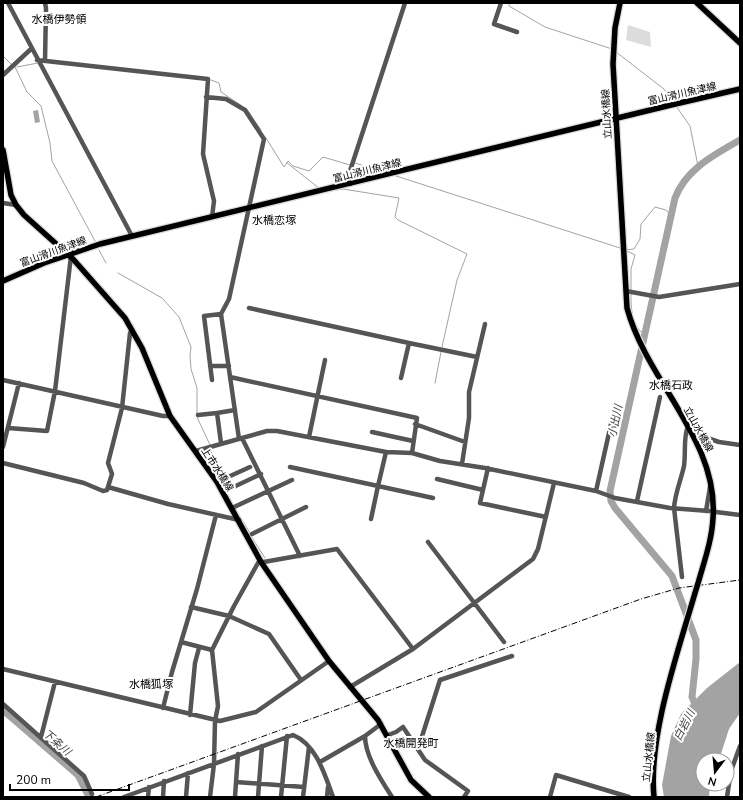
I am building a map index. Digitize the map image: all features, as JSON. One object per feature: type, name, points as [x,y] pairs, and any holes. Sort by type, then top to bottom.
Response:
[{"type":"main road","name":"立山水橋線","points":[[620,3],[613,53],[627,308],[638,338],[650,362],[693,433],[705,459],[711,483],[713,516],[710,542],[662,713],[654,765],[654,797]]},
{"type":"main road","points":[[697,3],[740,42]]},
{"type":"main road","name":"富山滑川魚津線","points":[[3,281],[70,255],[132,236],[740,89]]},
{"type":"main road","name":"上市水橋線","points":[[3,150],[11,195],[16,205],[24,215],[70,255],[114,303],[142,348],[170,416],[217,482],[261,562],[329,661],[381,724],[411,780],[429,797]]},
{"type":"street","points":[[8,3],[132,236]]},
{"type":"street","points":[[44,3],[46,8],[45,61]]},
{"type":"street","points":[[350,184],[348,176],[404,3]]},
{"type":"street","points":[[501,3],[494,24],[517,32]]},
{"type":"street","points":[[3,76],[31,48]]},
{"type":"street","points":[[37,60],[208,79],[204,158],[214,202],[212,217]]},
{"type":"street","points":[[206,97],[226,99],[245,110],[264,139],[229,299],[221,314],[235,410],[241,438],[261,474],[300,556]]},
{"type":"street","points":[[3,203],[16,205]]},
{"type":"street","points":[[8,428],[47,431],[55,391],[70,255]]},
{"type":"street","points":[[626,291],[659,297],[740,284]]},
{"type":"street","points":[[249,308],[477,357]]},
{"type":"street","points":[[212,380],[204,316],[221,314]]},
{"type":"street","points":[[462,464],[469,418],[469,392],[485,324]]},
{"type":"street","points":[[3,463],[84,483],[104,491],[108,487],[112,474],[108,463],[122,408],[130,333],[132,330]]},
{"type":"street","points":[[401,378],[409,343]]},
{"type":"street","points":[[309,437],[325,360]]},
{"type":"street","points":[[210,366],[228,366]]},
{"type":"street","points":[[230,377],[417,418],[412,453]]},
{"type":"street","points":[[3,380],[55,391],[122,408],[170,416]]},
{"type":"street","points":[[3,447],[19,383]]},
{"type":"street","points":[[637,501],[660,397]]},
{"type":"street","points":[[198,415],[235,410]]},
{"type":"street","points":[[217,413],[221,443]]},
{"type":"street","points":[[415,424],[465,442]]},
{"type":"street","points":[[596,491],[612,424]]},
{"type":"street","points":[[682,577],[674,498],[684,468],[686,453],[685,433],[688,426]]},
{"type":"street","points":[[196,451],[267,431],[278,431],[386,452],[412,453],[440,461],[488,468],[596,491],[616,498],[674,508],[708,511],[711,483]]},
{"type":"street","points":[[372,432],[413,442]]},
{"type":"street","points":[[693,433],[719,442],[740,445]]},
{"type":"street","points":[[371,519],[386,452]]},
{"type":"street","points":[[217,482],[250,467]]},
{"type":"street","points":[[290,467],[433,498]]},
{"type":"street","points":[[488,468],[480,503],[546,517]]},
{"type":"street","points":[[223,492],[261,474]]},
{"type":"street","points":[[437,479],[483,490]]},
{"type":"street","points":[[232,508],[292,480]]},
{"type":"street","points":[[350,687],[413,649],[533,559],[538,549],[554,483]]},
{"type":"street","points":[[108,487],[239,520]]},
{"type":"street","points":[[252,534],[306,507]]},
{"type":"street","points":[[716,512],[740,515]]},
{"type":"street","points":[[163,708],[216,515]]},
{"type":"street","points":[[428,542],[504,642]]},
{"type":"street","points":[[210,797],[214,764],[215,721],[218,701],[212,650],[249,578],[261,562],[337,549],[413,649]]},
{"type":"street","points":[[191,607],[229,616],[269,634],[301,680]]},
{"type":"street","points":[[181,642],[199,648],[212,650]]},
{"type":"street","points":[[190,715],[195,663],[199,648]]},
{"type":"street","points":[[418,749],[440,680],[512,656]]},
{"type":"street","points":[[3,669],[215,721],[256,712],[329,661]]},
{"type":"street","points":[[42,737],[55,682]]},
{"type":"street","points":[[3,704],[42,737],[84,776],[92,794]]},
{"type":"street","points":[[320,762],[365,736],[381,724]]},
{"type":"street","points":[[388,735],[403,727],[425,760],[468,791],[464,797]]},
{"type":"street","points":[[124,797],[164,781],[293,735],[299,737],[309,747],[320,762],[333,797]]},
{"type":"street","points":[[281,797],[287,736]]},
{"type":"street","points":[[365,736],[370,755],[392,797]]},
{"type":"street","points":[[258,797],[262,746]]},
{"type":"street","points":[[727,797],[731,771],[740,746]]},
{"type":"street","points":[[304,797],[309,747]]},
{"type":"street","points":[[235,797],[238,754]]},
{"type":"street","points":[[186,797],[188,773]]},
{"type":"street","points":[[550,797],[556,775],[627,797]]},
{"type":"street","points":[[163,797],[164,781]]},
{"type":"street","points":[[236,782],[304,787]]},
{"type":"street","points":[[327,797],[328,784]]},
{"type":"street","points":[[148,797],[149,787]]},
{"type":"shaded area","points":[[628,25],[650,32],[651,47],[626,40]]},
{"type":"water","points":[[38,110],[40,122],[35,123],[33,111]]},
{"type":"water","name":"白岩川","points":[[740,662],[740,713],[729,729],[722,752],[695,752],[695,792],[709,792],[709,797],[664,797],[662,785],[671,736],[681,714],[707,688]]},
{"type":"waterway","points":[[509,3],[509,6],[545,27],[612,49]]},
{"type":"waterway","points":[[616,52],[664,89],[673,102]]},
{"type":"waterway","points":[[3,56],[11,64]]},
{"type":"waterway","points":[[17,67],[38,63]]},
{"type":"waterway","points":[[15,67],[27,92],[41,106],[50,143],[52,161],[95,241]]},
{"type":"waterway","points":[[211,80],[219,83],[221,92],[242,106]]},
{"type":"waterway","points":[[676,106],[690,126],[698,166]]},
{"type":"waterway","points":[[246,108],[261,130]]},
{"type":"waterway","points":[[266,138],[284,167],[288,161],[293,166],[309,171],[323,157],[350,165]]},
{"type":"waterway","name":"小出川","points":[[697,709],[692,697],[696,659],[696,640],[672,576],[615,508],[611,501],[610,491],[675,198],[686,179],[694,171],[711,157],[740,140]]},
{"type":"waterway","points":[[287,163],[319,188]]},
{"type":"waterway","points":[[355,163],[384,172]]},
{"type":"waterway","points":[[393,175],[620,248]]},
{"type":"waterway","points":[[324,192],[343,189],[399,198],[395,217],[398,220],[467,254],[457,280],[442,347]]},
{"type":"waterway","points":[[625,250],[634,249],[640,239],[641,224],[655,207],[666,210],[670,215]]},
{"type":"waterway","points":[[99,250],[106,263]]},
{"type":"waterway","points":[[627,251],[635,255],[631,269],[631,291]]},
{"type":"waterway","points":[[118,273],[162,298],[179,317],[191,347],[191,369],[197,388],[197,414]]},
{"type":"waterway","points":[[631,294],[634,321],[636,326],[644,334]]},
{"type":"waterway","points":[[435,383],[441,352]]},
{"type":"waterway","points":[[197,417],[210,445]]},
{"type":"waterway","points":[[211,448],[213,468],[219,480]]},
{"type":"waterway","points":[[220,482],[225,490]]},
{"type":"waterway","points":[[227,493],[234,506]]},
{"type":"waterway","points":[[235,508],[250,533]]},
{"type":"waterway","points":[[251,536],[265,558]]},
{"type":"waterway","name":"下条川","points":[[3,710],[78,775],[89,797]]},
{"type":"railway","points":[[96,797],[641,599],[679,588],[740,580]]},
{"type":"district","name":"水橋伊勢領","points":[[59,19]]},
{"type":"district","name":"水橋恋塚","points":[[274,220]]},
{"type":"district","name":"水橋石政","points":[[671,385]]},
{"type":"district","name":"水橋狐塚","points":[[151,684]]},
{"type":"district","name":"水橋開発町","points":[[411,743]]}]
